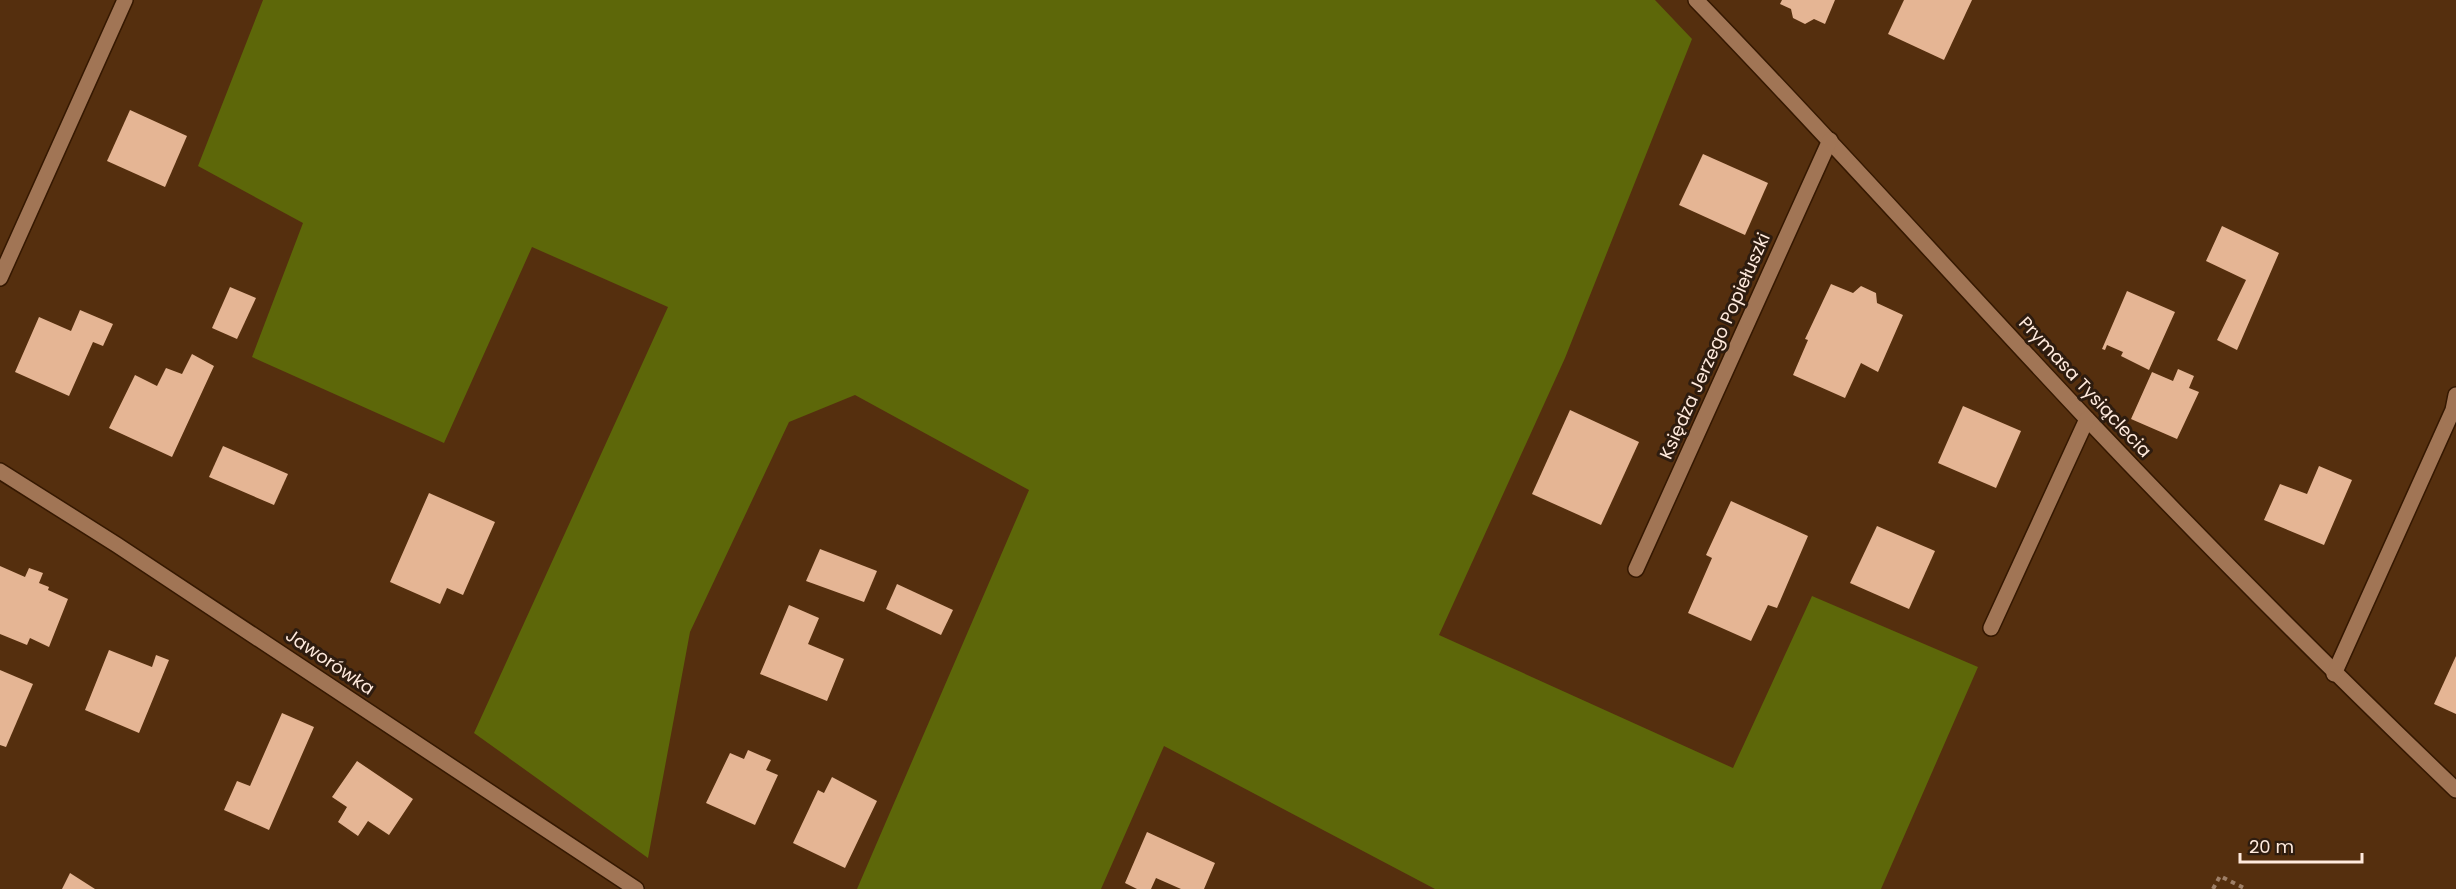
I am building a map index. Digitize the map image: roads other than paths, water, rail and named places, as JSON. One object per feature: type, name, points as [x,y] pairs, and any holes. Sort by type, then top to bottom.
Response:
[{"type":"street","points":[[0,278],[125,0]]},
{"type":"street","name":"Prymasa Tysiąclecia","points":[[1696,0],[1830,140],[2087,419],[2334,674],[2456,790]]},
{"type":"street","name":"Księdza Jerzego Popiełuszki","points":[[1636,569],[1830,140]]},
{"type":"street","points":[[2334,674],[2453,410],[2456,395]]},
{"type":"street","points":[[1991,628],[2087,419]]},
{"type":"street","name":"Jaworówka","points":[[0,471],[127,551],[636,889]]}]
